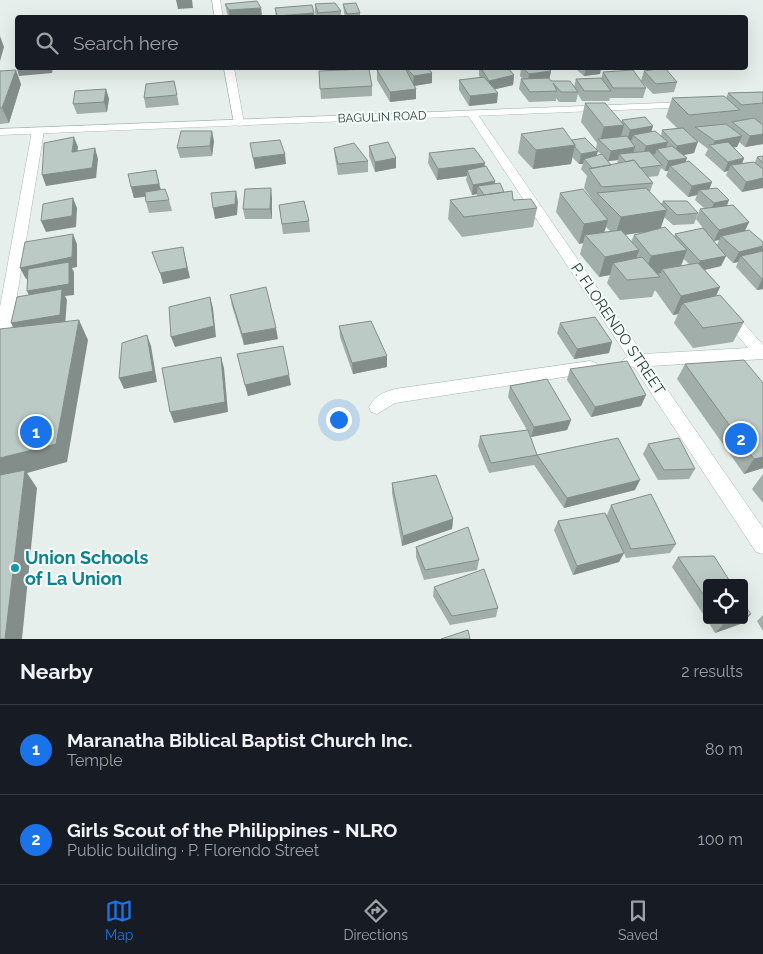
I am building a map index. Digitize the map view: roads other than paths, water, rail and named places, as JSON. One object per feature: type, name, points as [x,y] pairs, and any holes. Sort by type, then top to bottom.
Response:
[{"type":"street","points":[[216,0],[218,15]]},
{"type":"street","points":[[229,70],[239,123]]},
{"type":"street","name":"BAGULIN ROAD","points":[[0,132],[705,104]]},
{"type":"street","name":"P. FLORENDO STREET","points":[[472,114],[763,545]]},
{"type":"street","points":[[0,350],[38,131]]},
{"type":"street","points":[[718,303],[762,353]]},
{"type":"street","points":[[377,407],[388,398],[395,396],[638,360],[762,353]]},
{"type":"place","name":"Maranatha Biblical Baptist Church Inc.","points":[[36,432]]},
{"type":"place","name":"Girls Scout of the Philippines - NLRO","points":[[741,439]]},
{"type":"place","name":"Union Schools of La Union","points":[[15,568]]}]
